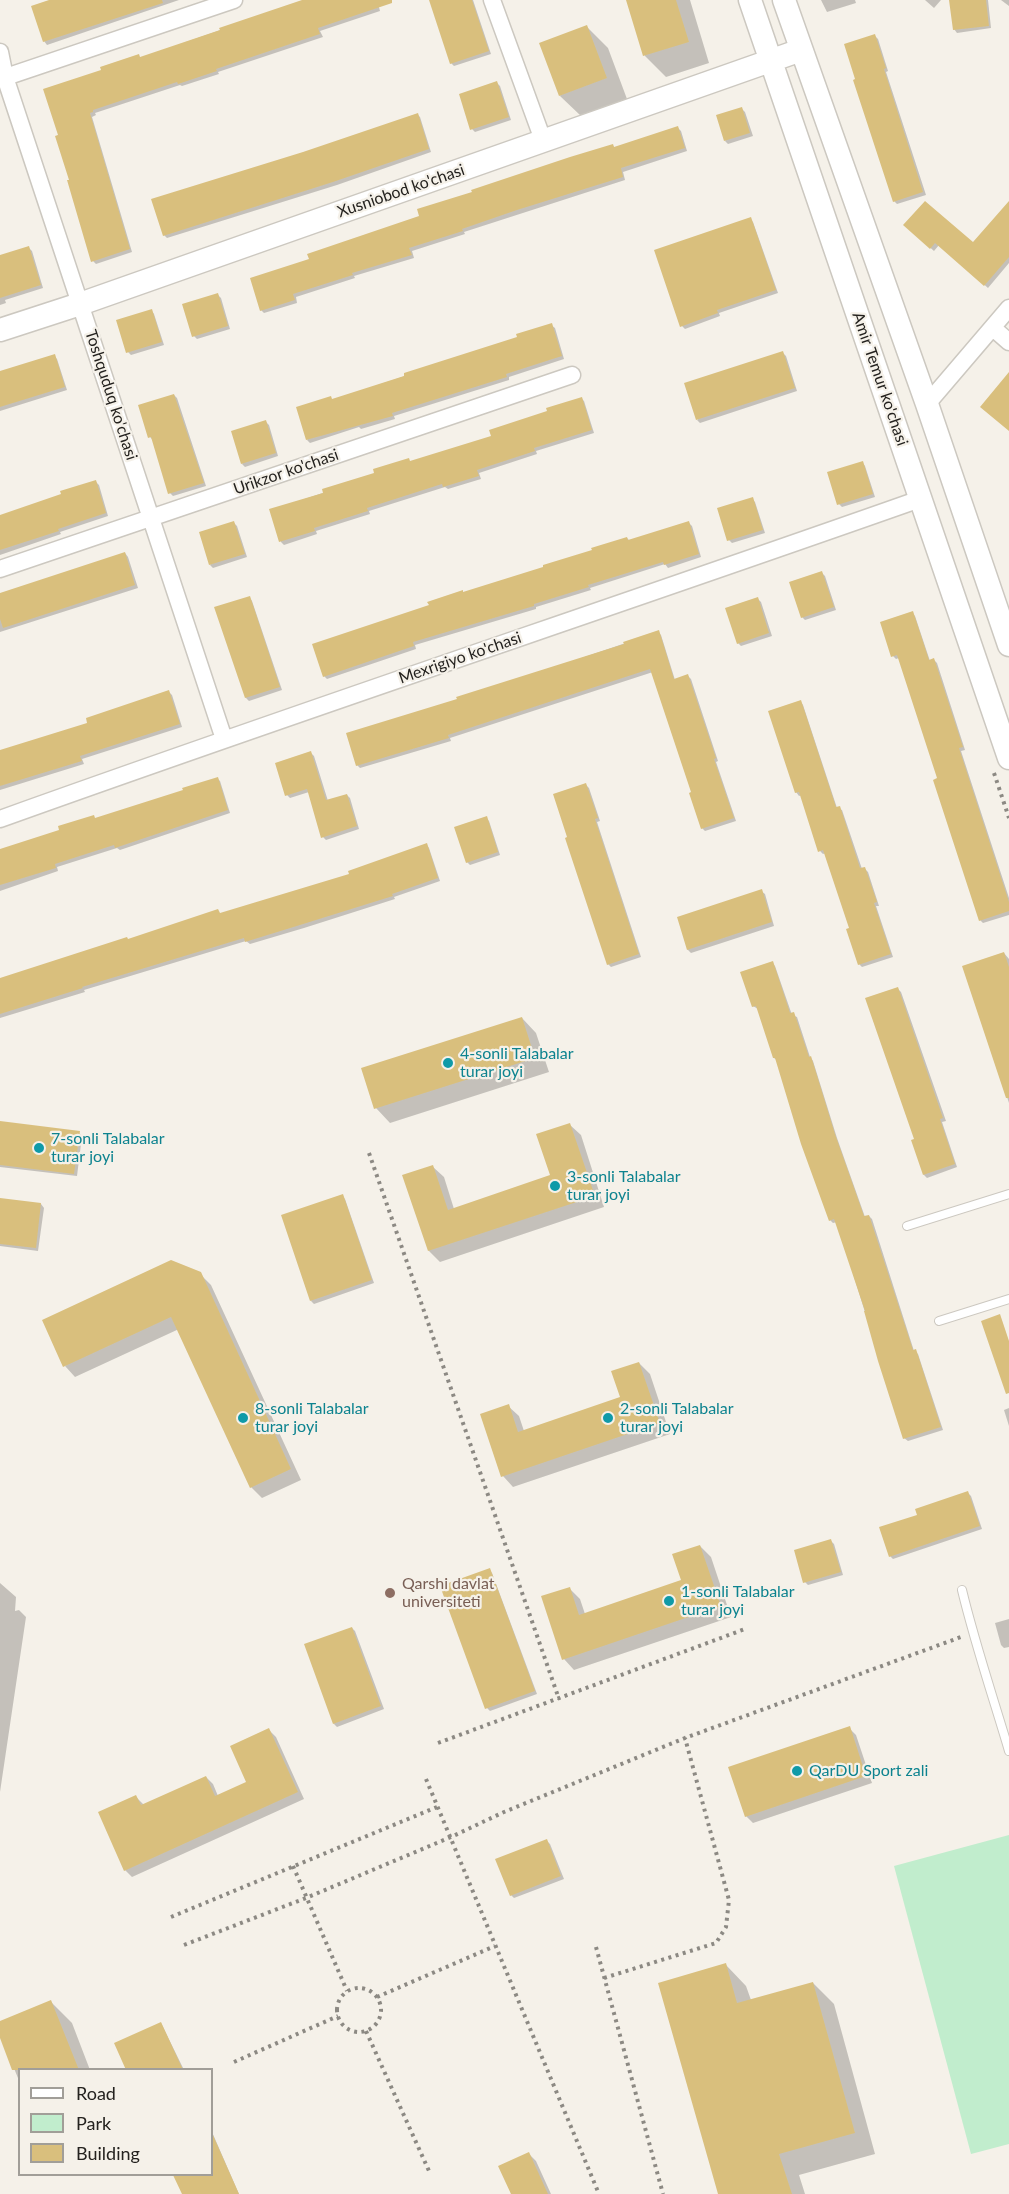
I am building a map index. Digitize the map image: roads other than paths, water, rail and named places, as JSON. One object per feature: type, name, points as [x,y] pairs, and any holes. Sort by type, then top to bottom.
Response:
[{"type":"main road","name":"Amir Temur ko'chasi","points":[[750,0],[1009,758]]},
{"type":"main road","points":[[784,0],[927,404],[1009,645]]},
{"type":"main road","name":"Xusniobod ko'chasi","points":[[0,330],[80,304],[801,50]]},
{"type":"street","points":[[3,78],[234,0]]},
{"type":"street","points":[[492,0],[543,140]]},
{"type":"street","name":"Toshquduq ko'chasi","points":[[0,52],[3,78],[224,739]]},
{"type":"street","points":[[927,404],[1009,308]]},
{"type":"street","points":[[993,328],[1009,342]]},
{"type":"street","name":"Urikzor ko'chasi","points":[[0,569],[572,375]]},
{"type":"street","name":"Mexrigiyo ko'chasi","points":[[0,819],[224,739],[681,584],[920,499]]},
{"type":"lane","points":[[907,1226],[1009,1194]]},
{"type":"lane","points":[[939,1321],[1009,1299]]},
{"type":"lane","points":[[962,1590],[1009,1751]]},
{"type":"place","name":"4-sonli Talabalar turar joyi","points":[[448,1063]]},
{"type":"place","name":"7-sonli Talabalar turar joyi","points":[[39,1148]]},
{"type":"place","name":"3-sonli Talabalar turar joyi","points":[[555,1186]]},
{"type":"place","name":"8-sonli Talabalar turar joyi","points":[[243,1418]]},
{"type":"place","name":"2-sonli Talabalar turar joyi","points":[[608,1418]]},
{"type":"place","name":"Qarshi davlat universiteti","points":[[390,1593]]},
{"type":"place","name":"1-sonli Talabalar turar joyi","points":[[669,1601]]},
{"type":"place","name":"QarDU Sport zali","points":[[797,1771]]}]
